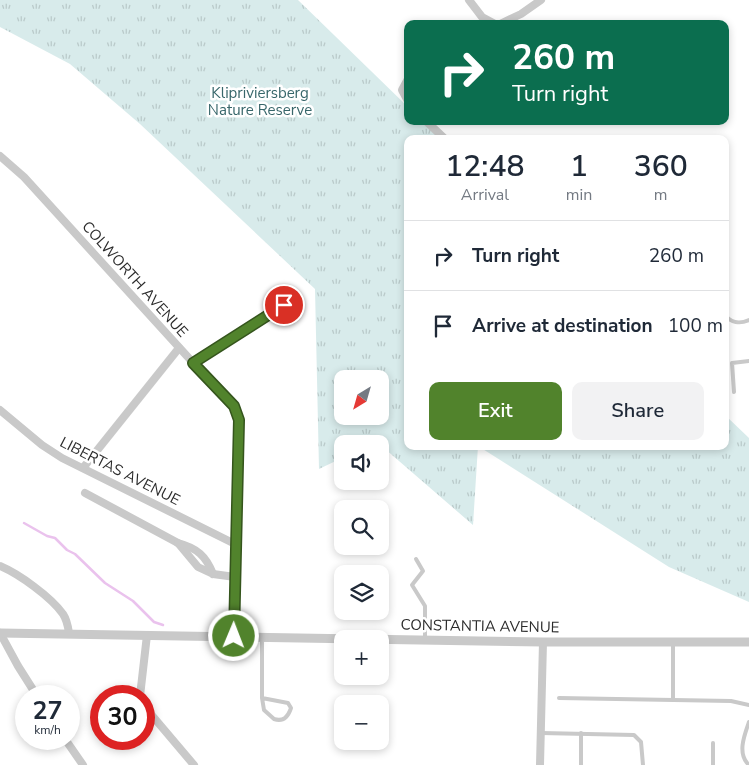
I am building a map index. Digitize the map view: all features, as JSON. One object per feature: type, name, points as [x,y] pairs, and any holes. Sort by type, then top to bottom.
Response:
[{"type":"street","points":[[469,0],[482,18],[486,20]]},
{"type":"street","points":[[508,20],[541,0]]},
{"type":"street","points":[[430,125],[441,135]]},
{"type":"street","name":"COLWORTH AVENUE","points":[[1,158],[24,176],[179,348],[234,406],[239,420],[234,636]]},
{"type":"street","points":[[83,468],[179,348]]},
{"type":"street","name":"LIBERTAS AVENUE","points":[[0,410],[42,444],[83,468],[235,544]]},
{"type":"street","points":[[85,493],[178,543],[190,546],[203,555],[212,574]]},
{"type":"street","points":[[178,543],[198,568],[212,574],[235,577]]},
{"type":"street","points":[[0,566],[18,576],[50,601],[63,614],[70,633]]},
{"type":"street","points":[[0,633],[30,685]]},
{"type":"street","name":"CONSTANTIA AVENUE","points":[[0,633],[543,642],[749,642]]},
{"type":"street","points":[[141,685],[148,635]]},
{"type":"street","points":[[540,765],[543,642]]},
{"type":"street","points":[[155,719],[194,765]]},
{"type":"street","points":[[73,750],[83,765]]},
{"type":"lane","points":[[193,363],[284,305]]},
{"type":"lane","points":[[729,318],[732,321],[740,322],[749,320]]},
{"type":"lane","points":[[734,392],[732,363],[749,361]]},
{"type":"lane","points":[[416,559],[422,571],[412,585],[425,606],[425,639]]},
{"type":"lane","points":[[262,636],[262,698],[264,710],[274,719],[282,720],[288,716],[291,708],[288,703],[262,698]]},
{"type":"lane","points":[[673,642],[673,700]]},
{"type":"lane","points":[[559,698],[732,701],[749,705]]},
{"type":"lane","points":[[749,723],[742,753],[743,758],[749,764]]},
{"type":"lane","points":[[541,733],[636,736],[641,742],[643,765]]},
{"type":"lane","points":[[581,733],[581,765]]},
{"type":"lane","points":[[713,743],[713,765]]},
{"type":"green space","name":"Klipriviersberg Nature Reserve","points":[[0,0],[298,0],[404,103],[404,125],[427,125],[437,135],[404,135],[404,450],[478,450],[473,525],[389,452],[389,435],[334,435],[334,462],[319,469],[315,289],[140,124],[70,64],[0,27]]},
{"type":"green space","points":[[729,419],[749,438],[749,602],[669,567],[484,450],[729,450]]},
{"type":"waterway","points":[[24,523],[47,536],[55,538],[105,583],[133,601],[154,622],[163,625]]},
{"type":"route","points":[[234,636],[239,420],[234,406],[193,363],[284,305]]}]
